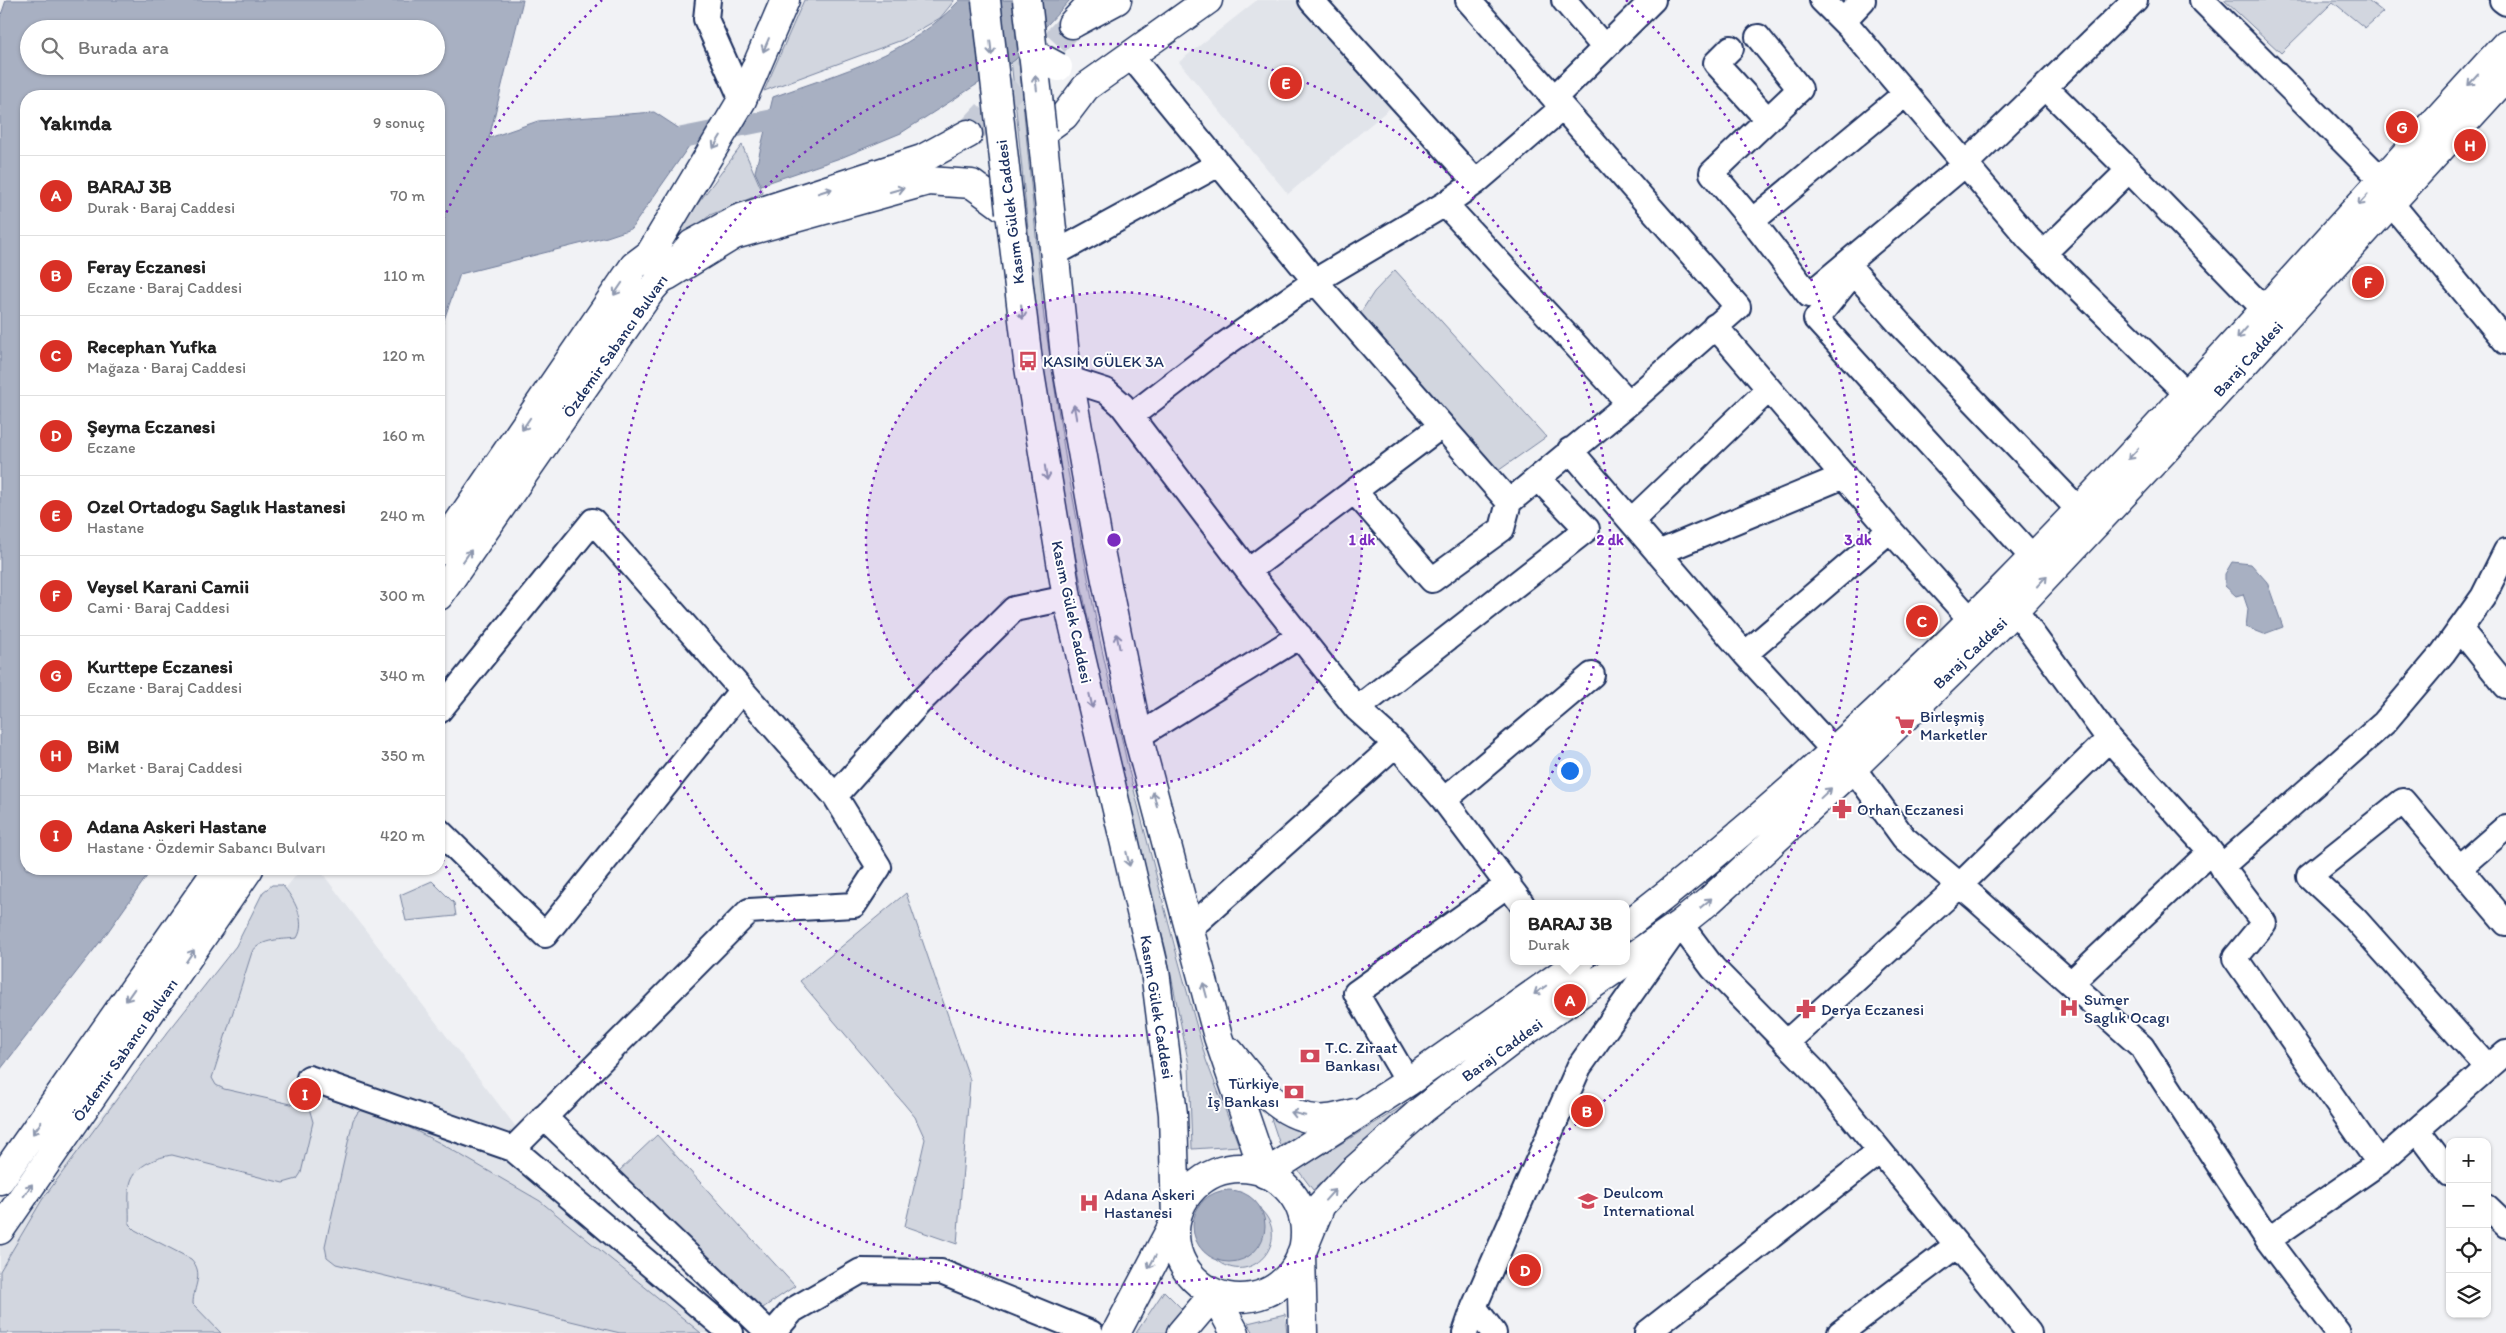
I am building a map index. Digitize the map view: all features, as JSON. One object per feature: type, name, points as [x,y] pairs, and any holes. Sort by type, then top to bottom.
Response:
[{"type":"main road","name":"Özdemir Sabancı Bulvarı","points":[[445,542],[634,266],[650,254],[742,100],[784,0]]},
{"type":"main road","name":"Kasım Gülek Caddesi","points":[[986,0],[1028,360],[1067,598],[1155,971],[1173,1114],[1176,1219]]},
{"type":"main road","points":[[1027,0],[1069,379],[1098,541],[1138,736],[1189,929],[1218,1037],[1266,1174]]},
{"type":"main road","points":[[1094,0],[1072,24],[1117,0]]},
{"type":"main road","points":[[1042,132],[1064,116],[1086,87],[1208,0]]},
{"type":"main road","name":"Baraj Caddesi","points":[[1630,923],[1844,760],[2015,610],[2166,449],[2386,190],[2506,44]]},
{"type":"main road","points":[[1032,53],[1058,67],[1086,87]]},
{"type":"main road","name":"Baraj Caddesi","points":[[1630,959],[1680,924],[1710,900],[1844,760],[1972,621],[2080,511],[2188,395],[2264,309],[2506,77]]},
{"type":"main road","name":"Özdemir Sabancı Bulvarı","points":[[445,587],[658,282],[692,244],[738,219],[922,159],[968,134]]},
{"type":"main road","points":[[658,282],[734,235],[928,181],[972,184],[1010,212]]},
{"type":"main road","name":"Özdemir Sabancı Bulvarı","points":[[0,1180],[214,875]]},
{"type":"main road","name":"Özdemir Sabancı Bulvarı","points":[[0,1230],[246,875]]},
{"type":"main road","name":"Baraj Caddesi","points":[[1266,1174],[1408,1082],[1569,965]]},
{"type":"main road","name":"Baraj Caddesi","points":[[1301,1254],[1321,1205],[1351,1173],[1423,1109],[1512,1040],[1621,965]]},
{"type":"main road","points":[[1218,1037],[1262,1090],[1292,1113],[1326,1119],[1363,1111]]},
{"type":"main road","points":[[1116,1333],[1176,1219],[1184,1198],[1199,1182],[1219,1171],[1239,1168],[1266,1174],[1278,1180],[1292,1195],[1302,1214],[1305,1234],[1301,1254],[1304,1333]]},
{"type":"main road","points":[[1176,1219],[1175,1242],[1182,1263],[1196,1282],[1214,1294],[1236,1298],[1259,1296],[1277,1286],[1292,1272],[1301,1254]]},
{"type":"main road","points":[[1182,1333],[1214,1294]]},
{"type":"main road","points":[[1214,1294],[1235,1333]]},
{"type":"street","points":[[708,0],[706,18],[742,100]]},
{"type":"street","points":[[1311,0],[1476,182]]},
{"type":"street","points":[[1354,492],[1432,580],[1502,529],[1509,502],[1629,403],[1738,306],[1468,0]]},
{"type":"street","points":[[1564,0],[1604,47]]},
{"type":"street","points":[[1131,416],[1221,347],[1315,281],[1445,204],[1476,182],[1558,103],[1604,47],[1653,0]]},
{"type":"street","points":[[1822,0],[1843,21],[1964,164],[2044,253],[2188,395]]},
{"type":"street","points":[[1843,21],[1863,0]]},
{"type":"street","points":[[1758,37],[1800,89],[1712,173],[1809,295],[1964,164],[2135,0]]},
{"type":"street","points":[[2202,0],[2386,190],[2504,335]]},
{"type":"street","points":[[2502,0],[2506,3]]},
{"type":"street","points":[[1731,48],[1716,63],[1768,120]]},
{"type":"street","points":[[1130,55],[1217,165],[1315,281],[1509,502]]},
{"type":"street","points":[[2045,87],[2129,170],[2264,309]]},
{"type":"street","points":[[1752,221],[1905,94]]},
{"type":"street","points":[[1054,254],[1217,165]]},
{"type":"street","points":[[2044,253],[2129,170]]},
{"type":"street","points":[[1445,204],[1629,403]]},
{"type":"street","points":[[2033,558],[1816,318],[1854,272],[1899,323],[2080,511]]},
{"type":"street","points":[[1715,326],[1890,530],[1972,621]]},
{"type":"street","points":[[1069,379],[1106,391],[1131,416],[1248,571],[1357,709],[1396,744],[1444,800],[1519,900]]},
{"type":"street","points":[[1631,521],[1769,389]]},
{"type":"street","points":[[1248,571],[1441,426]]},
{"type":"street","points":[[1570,450],[1745,654],[1844,760],[1904,838],[1960,885],[2142,1047],[2268,1240],[2338,1333]]},
{"type":"street","points":[[1658,553],[1844,476]]},
{"type":"street","points":[[1357,709],[1587,529],[1538,478]]},
{"type":"street","points":[[445,704],[593,521],[835,796],[879,867],[854,905],[749,911],[513,1148]]},
{"type":"street","points":[[1745,654],[1890,530]]},
{"type":"street","points":[[2071,983],[2216,859],[2384,723],[2460,629],[2483,597],[2506,551]]},
{"type":"street","points":[[835,796],[919,703],[1014,609],[1067,598]]},
{"type":"street","points":[[2015,610],[2109,739],[2216,859],[2264,923],[2235,958],[2379,1163]]},
{"type":"street","points":[[2460,629],[2506,686]]},
{"type":"street","points":[[1138,736],[1300,636]]},
{"type":"street","points":[[1444,800],[1592,675]]},
{"type":"street","points":[[445,837],[545,934],[741,691]]},
{"type":"street","points":[[1786,1043],[1960,885],[2109,739]]},
{"type":"street","points":[[1189,929],[1396,744]]},
{"type":"street","points":[[2488,1068],[2355,919],[2309,876],[2403,801],[2506,923]]},
{"type":"street","points":[[2459,868],[2506,827]]},
{"type":"street","points":[[1408,1082],[1356,993],[1509,884]]},
{"type":"street","points":[[1465,1333],[1474,1306],[1579,1067],[1680,924],[1712,968],[1817,1074],[2029,1333]]},
{"type":"street","points":[[2268,1240],[2379,1163],[2506,1052]]},
{"type":"street","points":[[309,1078],[513,1148],[731,1333]]},
{"type":"street","points":[[544,1117],[768,1333]]},
{"type":"street","points":[[2416,1130],[2446,1169]]},
{"type":"street","points":[[1647,1333],[1880,1151]]},
{"type":"street","points":[[2491,1211],[2506,1225]]},
{"type":"street","points":[[1840,1333],[1957,1245]]},
{"type":"street","points":[[773,1333],[793,1310],[861,1271],[941,1272],[1092,1333]]},
{"type":"street","points":[[1474,1306],[1494,1333]]},
{"type":"shaded area","points":[[804,0],[954,1],[940,18],[902,40],[764,91]]},
{"type":"shaded area","points":[[1005,0],[1013,0],[1044,318],[1066,461],[1099,636],[1128,767],[1175,948],[1206,1060],[1239,1146],[1192,1149],[1189,1065],[1166,950],[1118,771],[1057,462],[1037,318]]},
{"type":"shaded area","points":[[1257,0],[1306,0],[1395,104],[1288,194],[1179,62]]},
{"type":"shaded area","points":[[2224,0],[2368,0],[2383,12],[2365,28],[2333,2],[2281,53]]},
{"type":"shaded area","points":[[742,145],[763,193],[710,215],[680,240],[538,440],[675,234]]},
{"type":"shaded area","points":[[1395,270],[1546,437],[1495,473],[1359,315],[1374,292]]},
{"type":"shaded area","points":[[296,875],[324,875],[535,1152],[726,1333],[0,1333],[0,1245],[56,1170],[167,1037]]},
{"type":"shaded area","points":[[432,881],[454,903],[456,916],[406,921],[400,895]]},
{"type":"shaded area","points":[[272,885],[282,885],[295,903],[300,918],[300,932],[297,938],[266,942],[256,947],[252,952],[212,1078],[216,1085],[224,1089],[309,1108],[313,1122],[301,1173],[297,1179],[283,1183],[172,1155],[154,1160],[142,1166],[134,1175],[129,1191],[129,1224],[135,1230],[191,1259],[198,1275],[193,1304],[221,1333],[0,1333],[0,1271],[42,1200],[145,1061],[236,946],[263,892]]},
{"type":"shaded area","points":[[906,893],[970,1080],[957,1244],[905,1226],[925,1139],[915,1117],[800,981]]},
{"type":"shaded area","points":[[1485,1045],[1359,1147],[1313,1190],[1298,1170],[1406,1104]]},
{"type":"shaded area","points":[[366,1108],[374,1110],[440,1143],[540,1201],[701,1333],[620,1333],[336,1264],[327,1257],[325,1246],[353,1120],[358,1112]]},
{"type":"shaded area","points":[[1268,1109],[1319,1125],[1280,1145]]},
{"type":"shaded area","points":[[657,1135],[795,1286],[754,1314],[618,1172]]},
{"type":"shaded area","points":[[1252,1203],[1267,1217],[1272,1231],[1270,1246],[1263,1258],[1251,1266],[1237,1268],[1222,1264],[1208,1250]]},
{"type":"shaded area","points":[[1164,1291],[1187,1314],[1165,1333],[1136,1333]]},
{"type":"shaded area","points":[[1285,1314],[1287,1333],[1254,1333],[1248,1323]]},
{"type":"water","points":[[6,0],[523,0],[489,138],[538,121],[654,112],[686,133],[689,146],[631,229],[607,237],[460,274],[445,317],[445,90],[20,90],[20,875],[148,875],[107,933],[0,1070],[0,18]]},
{"type":"water","points":[[960,0],[1070,0],[1015,60],[901,133],[843,157],[761,185],[755,172],[773,97],[873,60],[918,35],[940,19]]},
{"type":"water","points":[[2232,562],[2251,564],[2267,582],[2283,627],[2264,634],[2246,627],[2248,609],[2243,594],[2236,596],[2225,586],[2225,574]]},
{"type":"water","points":[[1229,1190],[1249,1196],[1259,1206],[1265,1226],[1259,1246],[1249,1256],[1229,1262],[1209,1256],[1199,1246],[1193,1226],[1199,1206],[1209,1196]]},
{"type":"waterway","points":[[660,142],[796,115]]},
{"type":"tunnel","points":[[968,134],[1072,24]]},
{"type":"place","name":"Ozel Ortadogu Saglık Hastanesi","points":[[1286,83]]},
{"type":"place","name":"Kurttepe Eczanesi","points":[[2402,127]]},
{"type":"place","name":"BiM","points":[[2470,145]]},
{"type":"place","name":"Veysel Karani Camii","points":[[2368,282]]},
{"type":"place","name":"KASIM GÜLEK 3A","points":[[1028,361]]},
{"type":"place","name":"Recephan Yufka","points":[[1922,621]]},
{"type":"place","name":"Birleşmiş Marketler","points":[[1905,725]]},
{"type":"place","name":"Orhan Eczanesi","points":[[1842,809]]},
{"type":"place","name":"BARAJ 3B","points":[[1570,1000]]},
{"type":"place","name":"Sumer Saglık Ocagı","points":[[2069,1008]]},
{"type":"place","name":"Derya Eczanesi","points":[[1806,1009]]},
{"type":"place","name":"T.C. Ziraat Bankası","points":[[1310,1056]]},
{"type":"place","name":"Türkiye İş Bankası","points":[[1294,1092]]},
{"type":"place","name":"Adana Askeri Hastane","points":[[305,1094]]},
{"type":"place","name":"Feray Eczanesi","points":[[1587,1111]]},
{"type":"place","name":"Deulcom International","points":[[1588,1201]]},
{"type":"place","name":"Adana Askeri Hastanesi","points":[[1089,1203]]},
{"type":"place","name":"Şeyma Eczanesi","points":[[1525,1270]]}]
